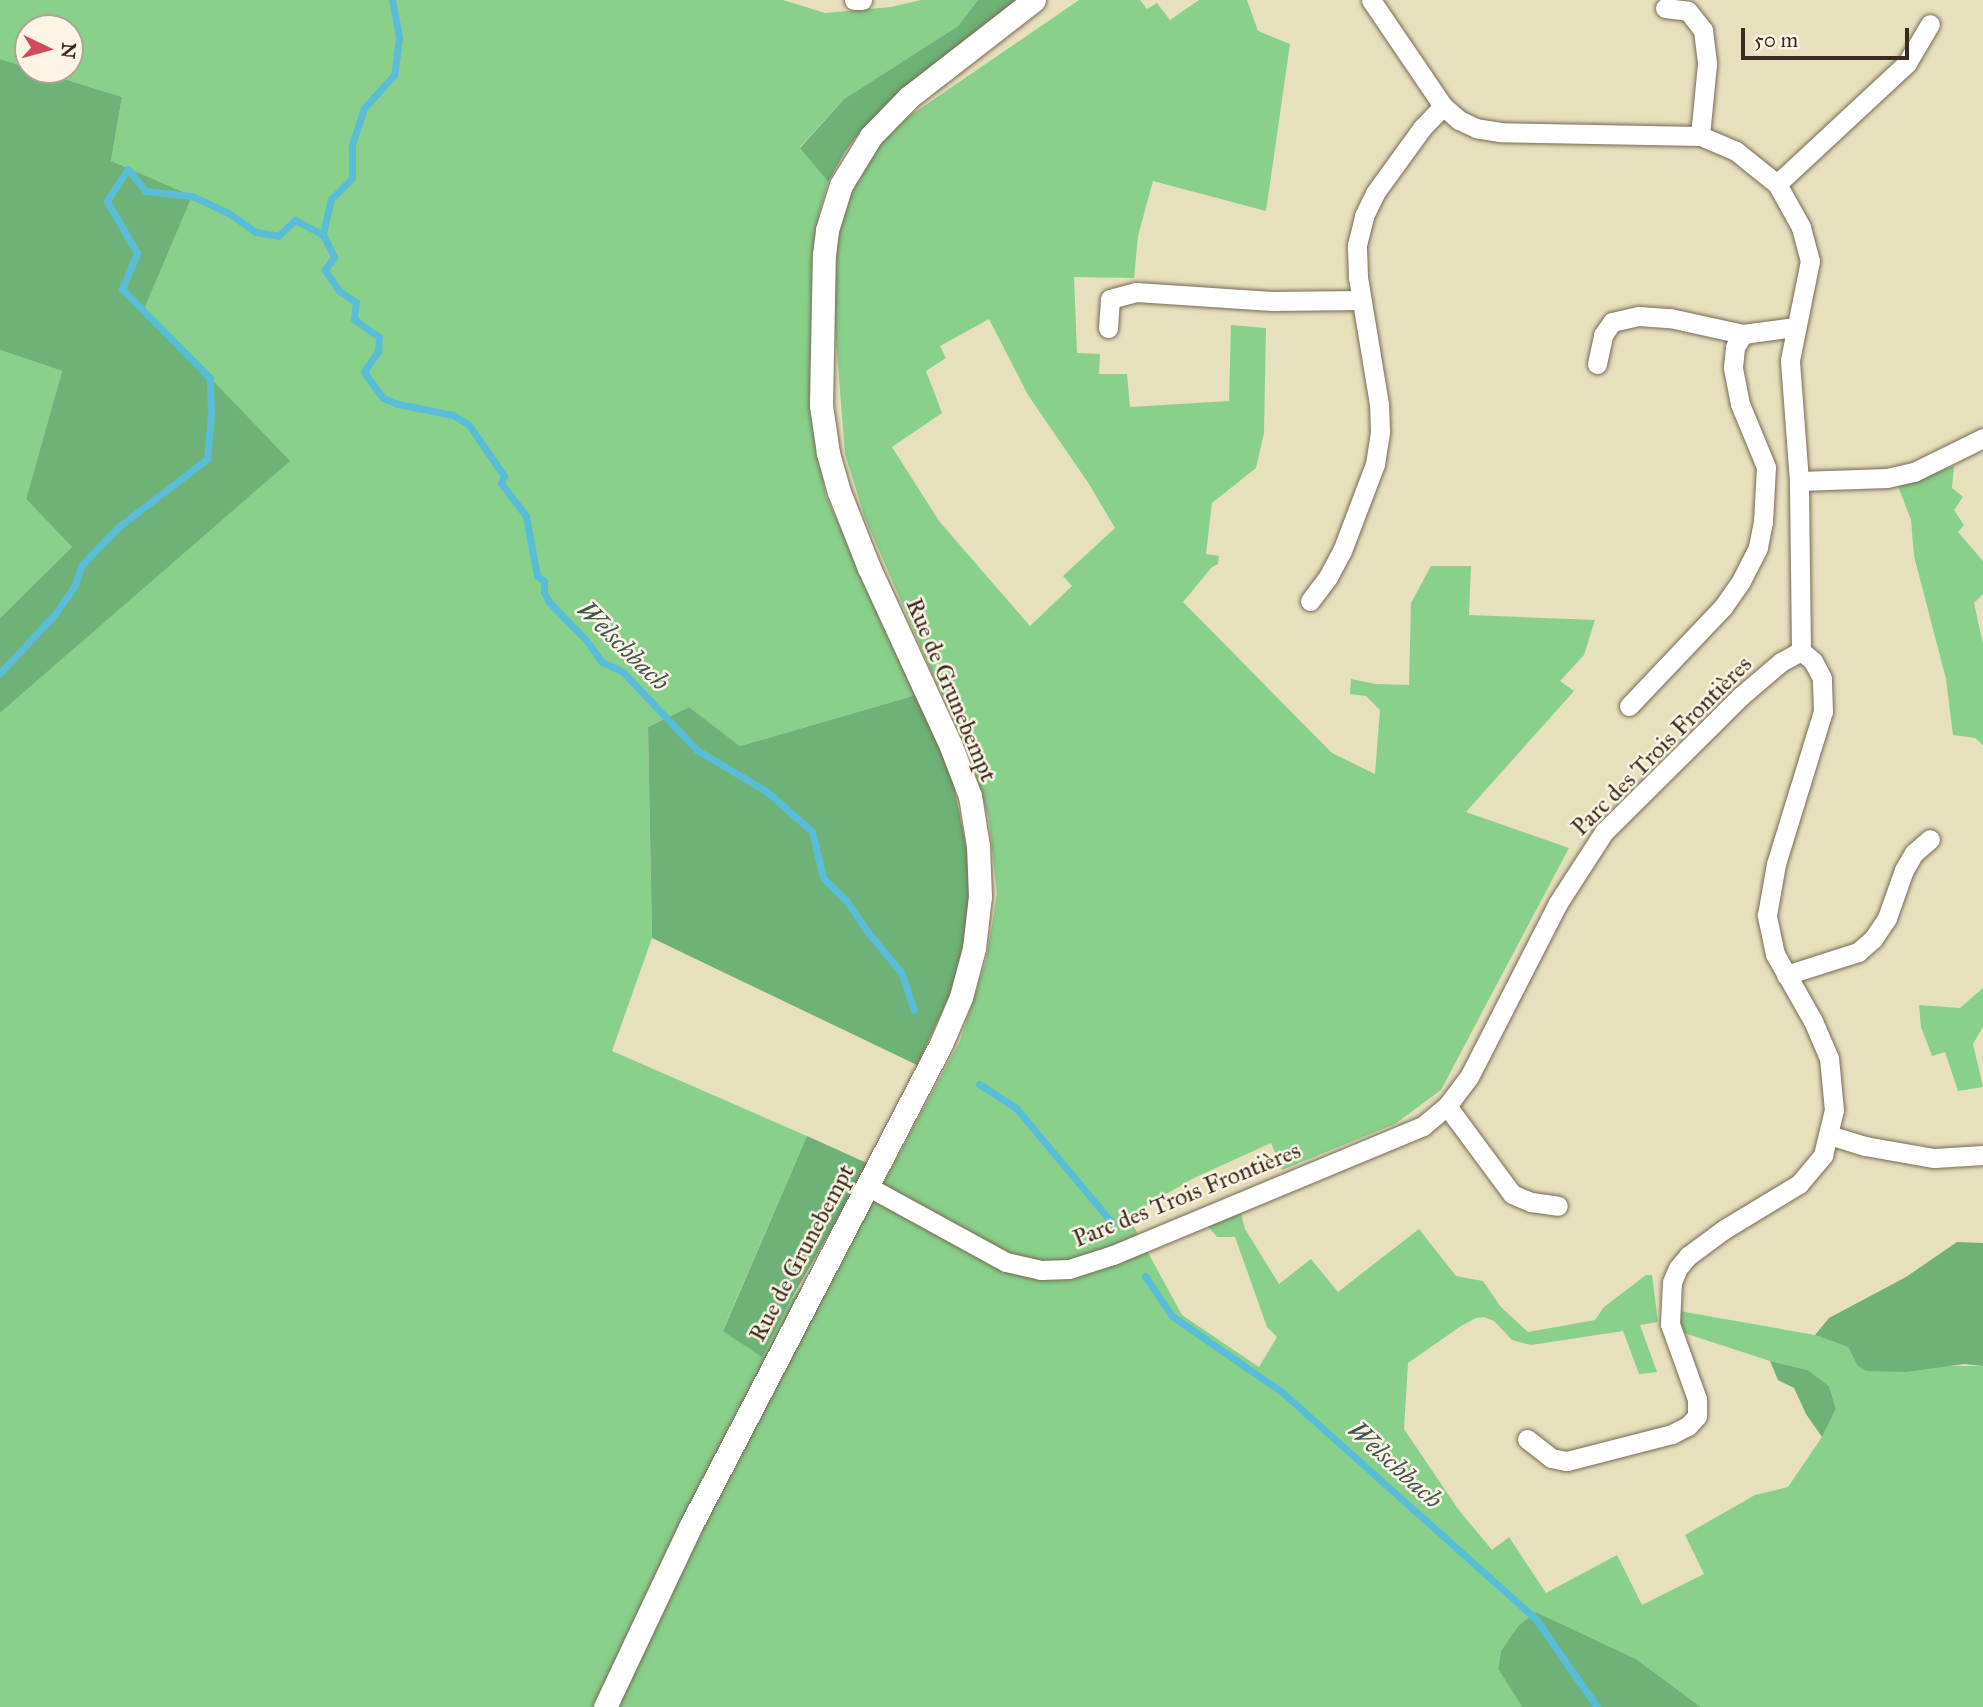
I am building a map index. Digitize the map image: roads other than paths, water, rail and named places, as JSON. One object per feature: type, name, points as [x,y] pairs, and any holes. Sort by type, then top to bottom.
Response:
[{"type":"street","points":[[853,0],[862,0]]},
{"type":"street","name":"Rue de Grunebempt","points":[[605,1707],[690,1527],[941,1044],[961,997],[977,922],[978,846],[970,796],[869,568],[839,492],[828,453],[821,405],[827,230],[841,184],[871,136],[909,97],[1034,0]]},
{"type":"street","points":[[1371,0],[1443,106],[1468,124],[1500,132],[1700,136],[1736,151],[1777,184],[1801,226],[1810,261],[1794,327],[1790,360],[1799,481],[1801,650],[1813,661],[1822,678],[1824,696],[1823,711],[1769,893],[1769,938],[1786,975],[1813,1021],[1829,1058],[1834,1110],[1829,1135],[1823,1156],[1799,1184],[1723,1230],[1678,1268],[1672,1282],[1670,1324],[1697,1399],[1696,1416],[1688,1426],[1672,1434],[1567,1461],[1551,1458],[1527,1439]]},
{"type":"street","points":[[1665,8],[1689,11],[1703,30],[1707,64],[1700,136]]},
{"type":"street","points":[[1777,184],[1907,63],[1930,24]]},
{"type":"street","points":[[1310,601],[1328,577],[1342,551],[1375,464],[1380,431],[1379,404],[1360,300],[1357,245],[1364,216],[1374,193],[1422,128],[1443,106]]},
{"type":"street","points":[[1108,328],[1110,299],[1136,292],[1272,301],[1360,300]]},
{"type":"street","points":[[1597,364],[1602,335],[1612,322],[1638,316],[1670,318],[1743,334],[1794,327]]},
{"type":"street","points":[[1629,706],[1723,607],[1741,581],[1758,547],[1763,522],[1766,467],[1740,404],[1733,367],[1735,347],[1743,334]]},
{"type":"street","points":[[1799,481],[1887,478],[1914,472],[1983,438]]},
{"type":"street","name":"Parc des Trois Frontières","points":[[867,1185],[1006,1262],[1041,1270],[1069,1269],[1113,1255],[1423,1126],[1447,1106],[1469,1077],[1558,903],[1604,832],[1741,696],[1781,662],[1801,650]]},
{"type":"street","points":[[1786,975],[1858,952],[1873,939],[1887,918],[1904,870],[1914,853],[1930,839]]},
{"type":"street","points":[[1447,1106],[1512,1194],[1531,1202],[1558,1206]]},
{"type":"street","points":[[1829,1135],[1865,1146],[1934,1158],[1983,1155]]},
{"type":"waterway","name":"Welschbach","points":[[392,0],[399,37],[394,75],[364,108],[352,146],[352,178],[331,199],[323,235],[334,257],[325,270],[339,291],[356,302],[354,319],[379,337],[378,351],[364,372],[383,398],[398,404],[453,415],[469,425],[504,476],[501,483],[526,516],[537,576],[544,581],[544,592],[549,602],[586,640],[602,662],[623,672],[697,750],[766,791],[812,831],[823,878],[846,900],[866,930],[901,972],[914,1010]]},
{"type":"waterway","points":[[0,673],[55,614],[75,585],[81,566],[117,528],[207,459],[211,414],[210,378],[122,289],[137,253],[107,201],[128,169],[145,191],[192,196],[227,212],[256,232],[278,236],[295,220],[323,235]]},
{"type":"waterway","name":"Welschbach","points":[[979,1084],[1016,1108],[1112,1223]]},
{"type":"waterway","name":"Welschbach","points":[[1145,1276],[1172,1316],[1282,1392],[1535,1618],[1597,1707]]}]
